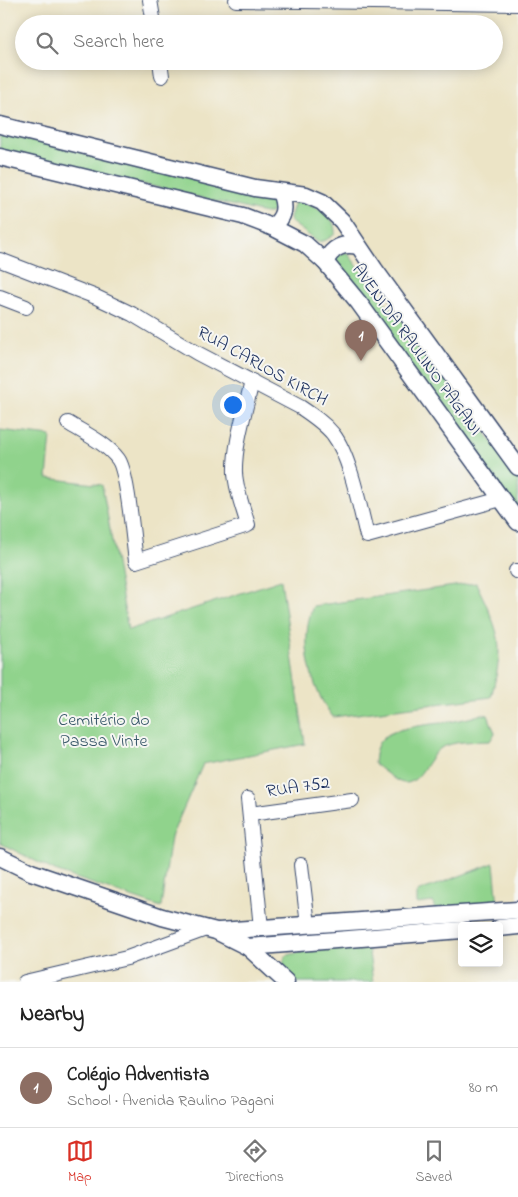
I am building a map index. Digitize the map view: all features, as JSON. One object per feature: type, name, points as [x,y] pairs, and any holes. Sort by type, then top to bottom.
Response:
[{"type":"main road","name":"AVENIDA RAULINO PAGANI","points":[[0,125],[255,188],[306,195],[322,202],[342,221],[358,246],[518,467]]},
{"type":"main road","name":"AVENIDA RAULINO PAGANI","points":[[0,157],[242,216],[272,227],[305,244],[325,262],[359,303],[518,522]]},
{"type":"main road","points":[[272,227],[280,221],[284,212],[284,202],[280,192]]},
{"type":"main road","points":[[325,262],[330,253],[338,246],[348,244],[358,246]]},
{"type":"main road","points":[[0,857],[55,881],[108,897],[162,917],[211,930],[248,947],[286,982]]},
{"type":"main road","points":[[211,930],[266,928],[518,910]]},
{"type":"main road","points":[[503,928],[518,926]]},
{"type":"main road","points":[[248,947],[266,928]]},
{"type":"main road","points":[[248,947],[458,930]]},
{"type":"street","points":[[150,0],[152,15]]},
{"type":"street","points":[[236,0],[434,1],[518,4]]},
{"type":"street","points":[[161,70],[162,76]]},
{"type":"street","name":"RUA CARLOS KIRCH","points":[[0,260],[96,297],[132,314],[197,353],[300,407],[324,424],[334,435],[346,460],[368,536],[501,499]]},
{"type":"street","points":[[0,297],[26,307]]},
{"type":"street","points":[[68,423],[107,448],[119,460],[124,477],[136,561],[248,525],[235,471],[239,440],[252,381]]},
{"type":"street","points":[[248,799],[266,928]]},
{"type":"street","name":"RUA 752","points":[[250,814],[352,800]]},
{"type":"street","points":[[301,865],[308,925]]},
{"type":"street","points":[[25,982],[127,958],[211,930]]},
{"type":"green space","points":[[0,133],[270,196],[274,199],[274,209],[271,213],[265,213],[0,150]]},
{"type":"green space","points":[[298,201],[317,208],[328,216],[332,221],[335,234],[326,240],[318,242],[291,222],[290,217],[295,202]]},
{"type":"green space","points":[[347,252],[383,301],[394,310],[518,477],[518,512],[334,263],[335,256]]},
{"type":"green space","name":"Cemitério do Passa Vinte","points":[[0,430],[51,436],[47,478],[102,485],[128,630],[281,580],[305,744],[203,764],[171,837],[161,907],[55,871],[0,843]]},
{"type":"green space","points":[[476,583],[491,617],[499,645],[496,675],[491,697],[333,717],[318,692],[309,664],[307,634],[313,606]]},
{"type":"green space","points":[[482,714],[488,715],[495,733],[490,741],[459,743],[441,748],[421,773],[410,782],[404,783],[396,780],[374,764],[378,745],[389,734],[398,730],[471,718]]},
{"type":"green space","points":[[494,863],[498,906],[435,911],[433,902],[417,904],[417,892]]},
{"type":"green space","points":[[368,946],[373,982],[295,982],[283,965],[285,956],[300,952]]},
{"type":"place","name":"Colégio Adventista","points":[[361,361]]}]
